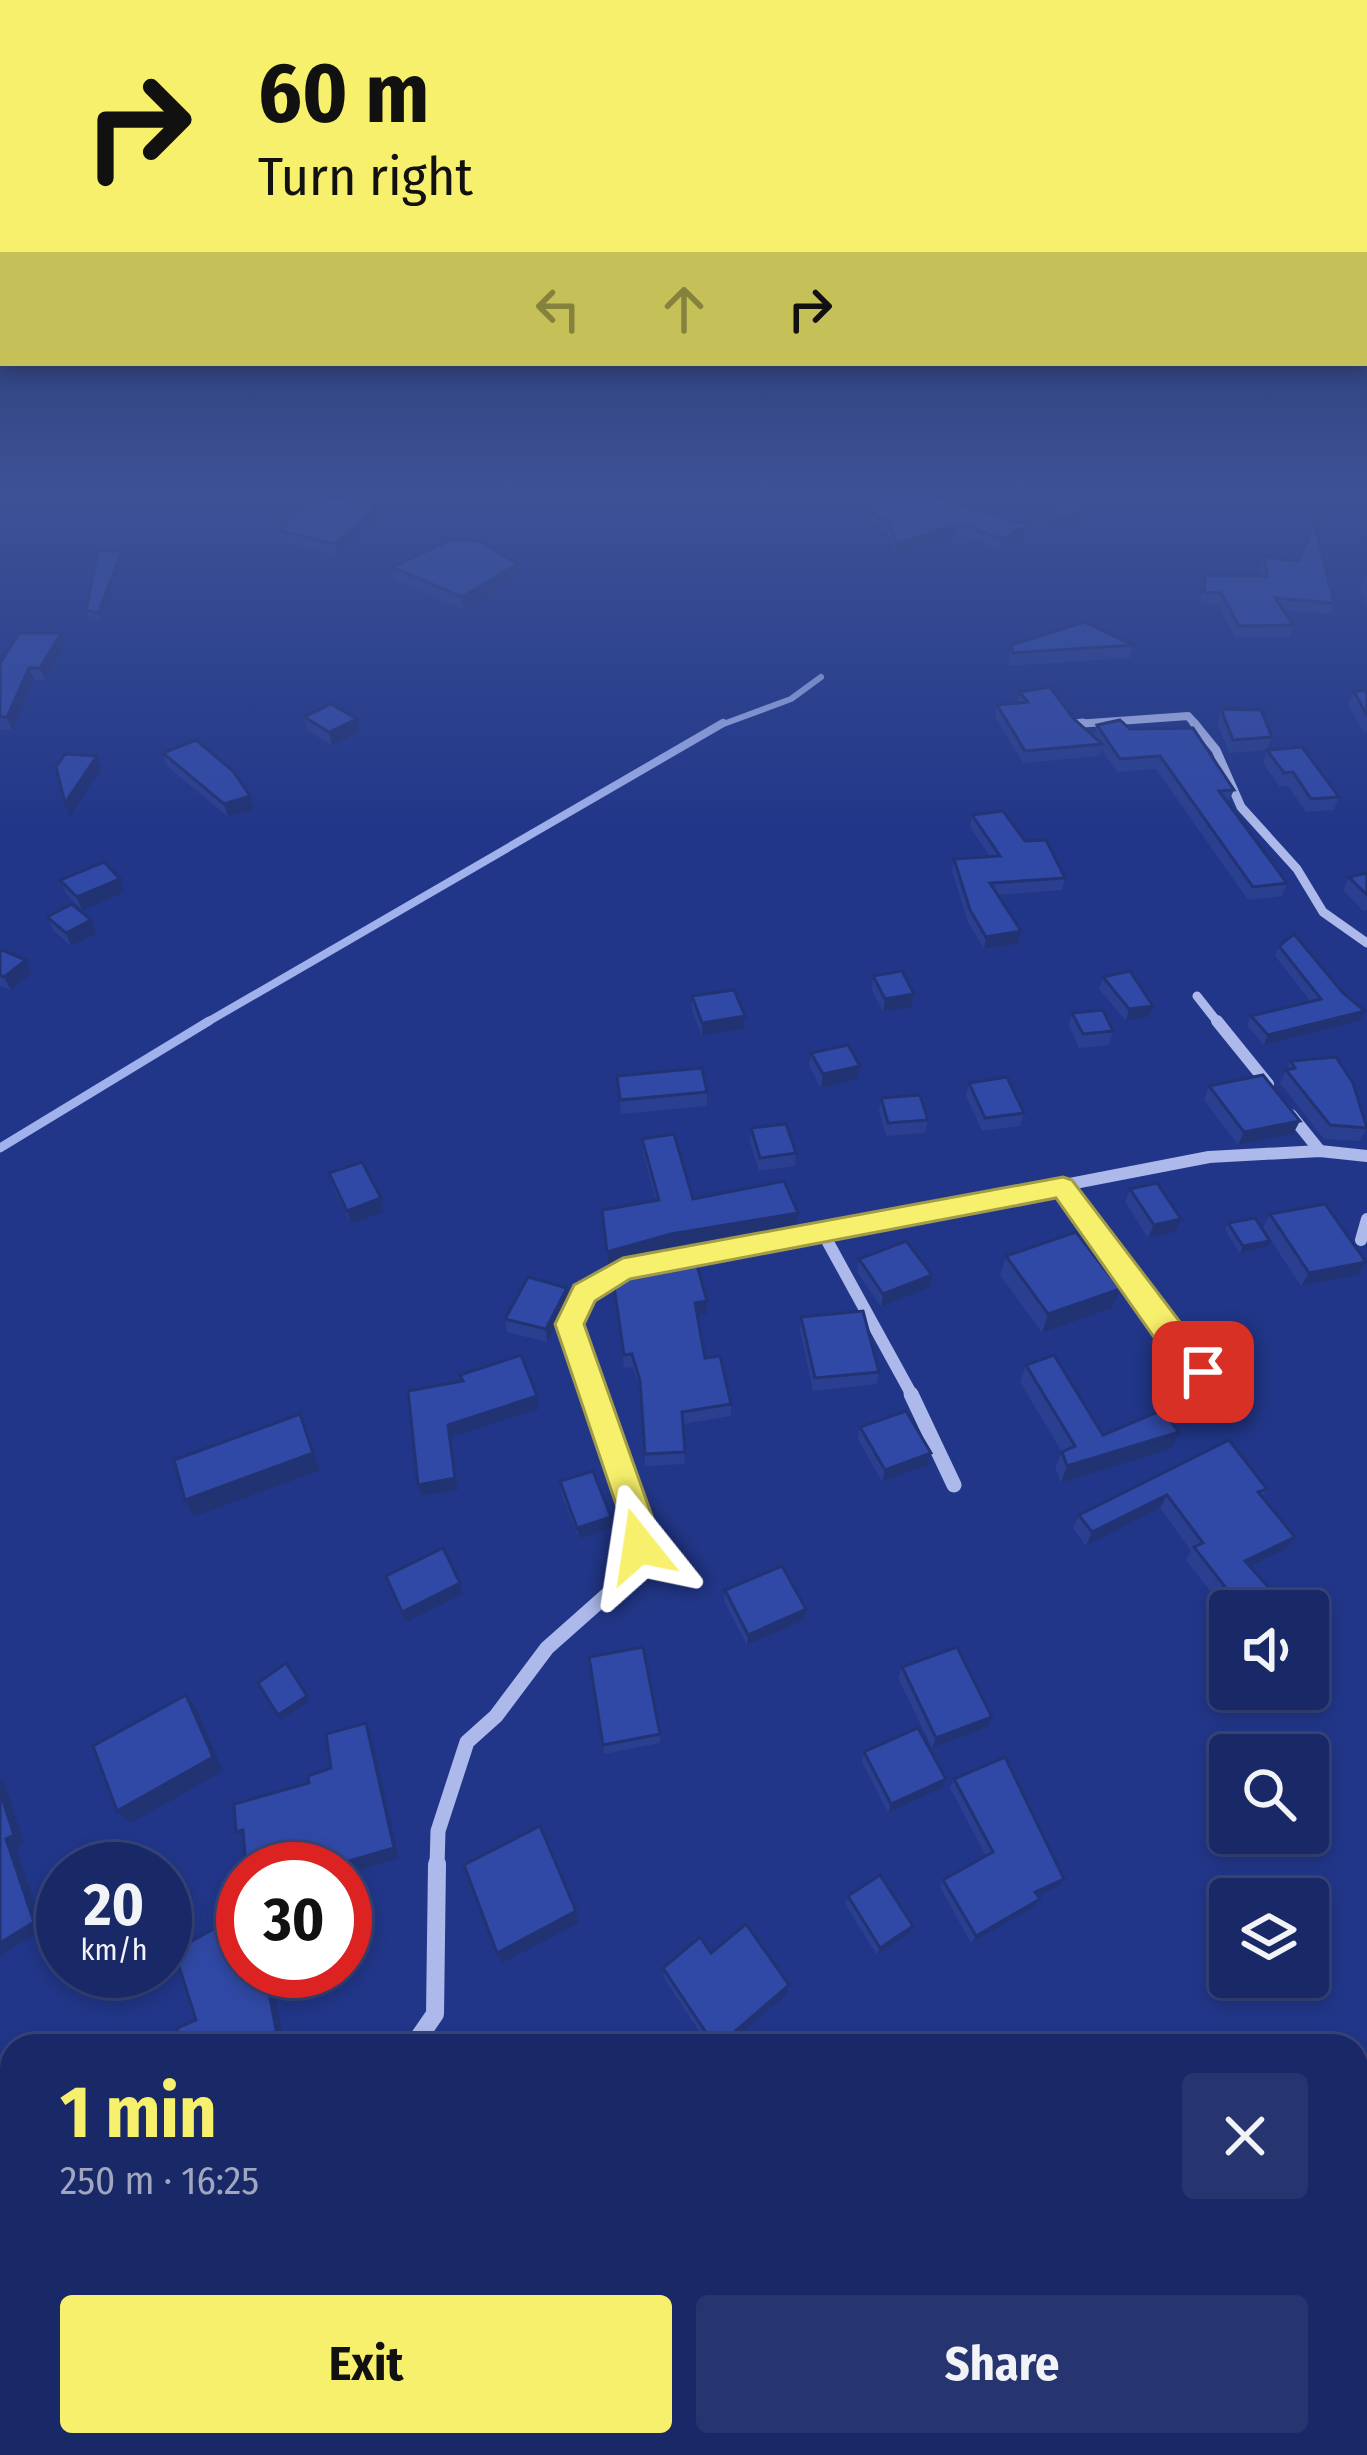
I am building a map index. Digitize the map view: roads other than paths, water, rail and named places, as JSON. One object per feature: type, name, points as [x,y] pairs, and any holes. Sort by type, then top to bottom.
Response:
[{"type":"street","points":[[1076,724],[1188,716],[1216,751],[1241,807],[1297,869],[1323,912],[1367,943]]},
{"type":"street","points":[[1197,997],[1319,1151]]},
{"type":"street","points":[[421,2034],[435,2014],[438,1831],[467,1742],[496,1716],[547,1648],[609,1593],[639,1546],[637,1519],[571,1340],[576,1305],[607,1274],[1209,1157],[1319,1151],[1367,1156]]},
{"type":"street","points":[[1063,1187],[1167,1332],[1203,1372]]},
{"type":"street","points":[[1361,1240],[1367,1219]]},
{"type":"street","points":[[824,1235],[886,1341],[954,1485]]},
{"type":"waterway","points":[[718,726],[791,699],[821,677]]},
{"type":"waterway","points":[[205,1023],[723,723]]},
{"type":"waterway","points":[[205,1023],[209,1021]]},
{"type":"waterway","points":[[0,1148],[205,1023]]}]
